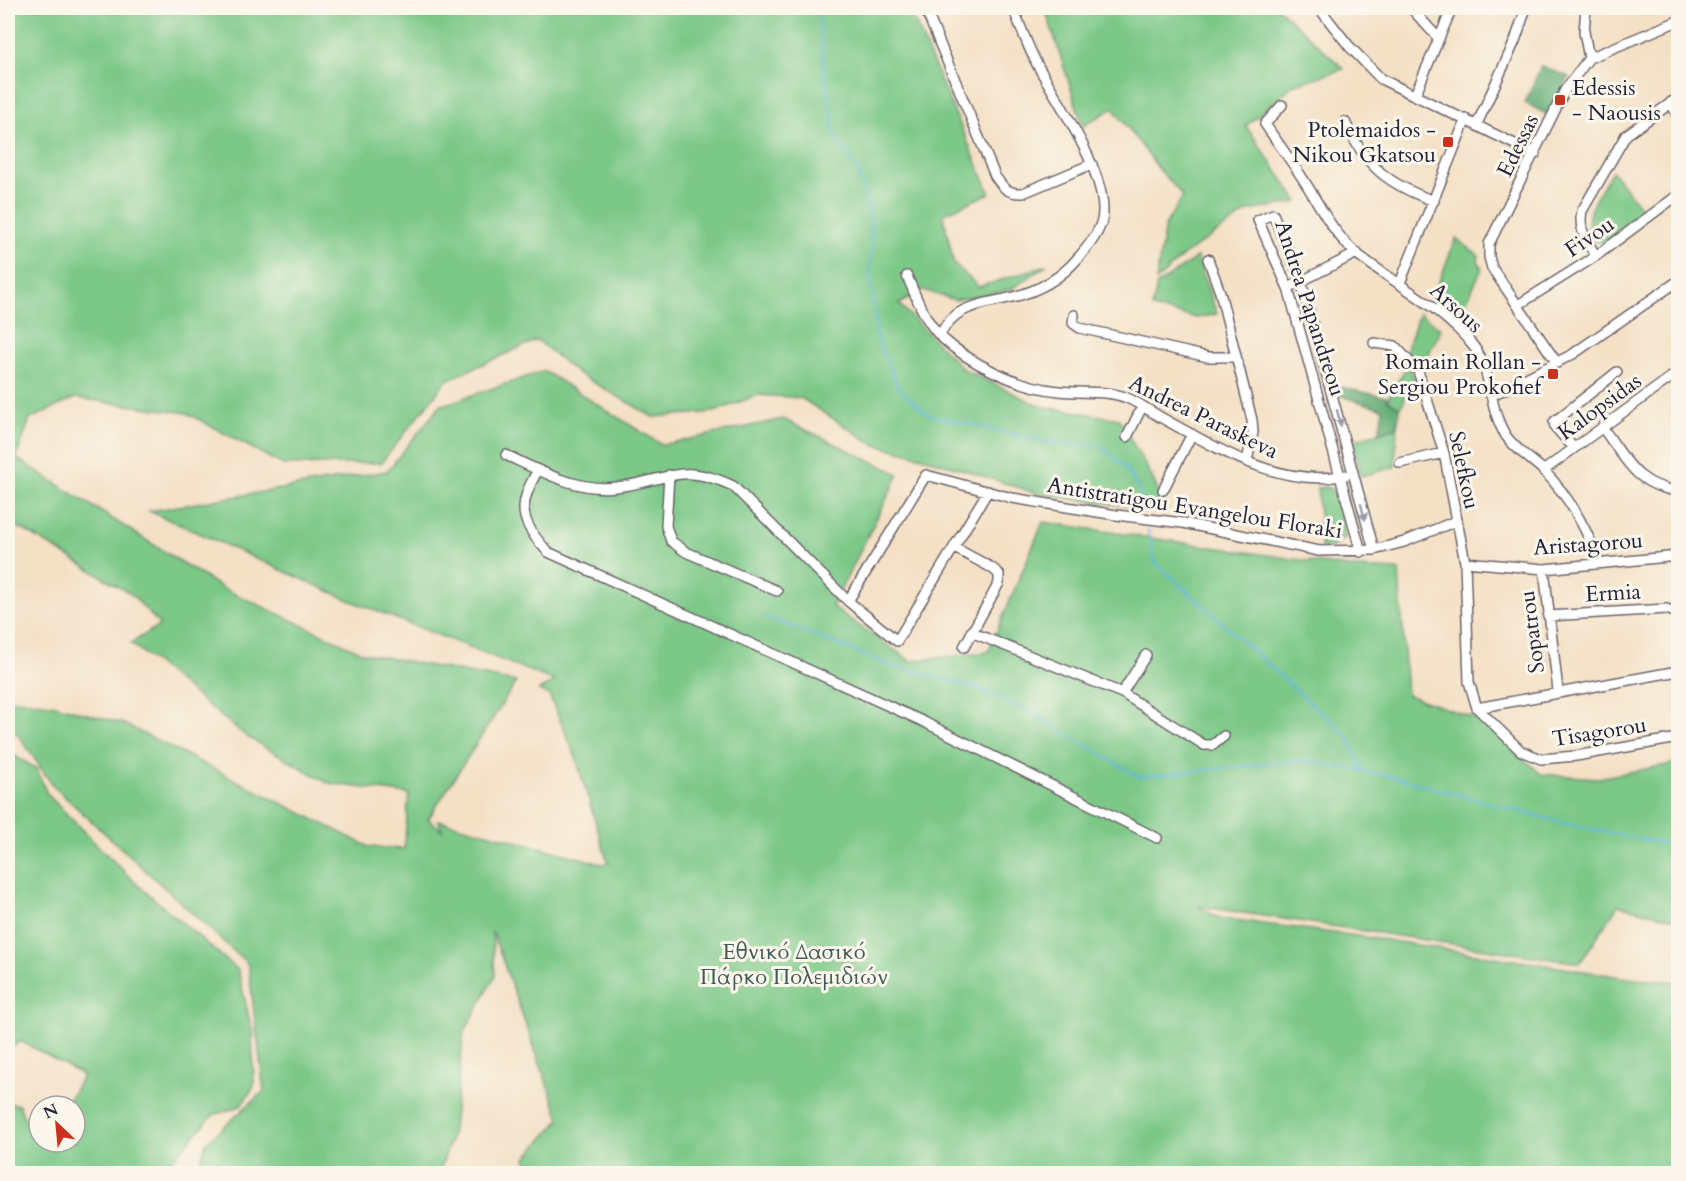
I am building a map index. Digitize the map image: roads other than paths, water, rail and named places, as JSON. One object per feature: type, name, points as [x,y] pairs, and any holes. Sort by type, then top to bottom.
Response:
[{"type":"street","points":[[944,8],[926,11],[995,176],[1003,188],[1012,194],[1023,193],[1092,164]]},
{"type":"street","points":[[940,335],[946,323],[963,309],[1041,288],[1067,271],[1092,243],[1102,219],[1101,195],[1092,164],[1036,63],[1013,8]]},
{"type":"street","points":[[1319,8],[1349,46],[1381,79],[1477,124],[1534,154]]},
{"type":"street","points":[[1411,8],[1440,39]]},
{"type":"street","points":[[1414,95],[1452,8]]},
{"type":"street","points":[[1477,124],[1515,41],[1526,8]]},
{"type":"street","points":[[1586,8],[1584,32],[1589,58],[1678,21]]},
{"type":"street","name":"Edessas","points":[[1518,305],[1492,268],[1489,257],[1490,244],[1565,90],[1589,58]]},
{"type":"street","points":[[1596,256],[1582,233],[1580,221],[1582,211],[1626,135],[1675,100],[1678,117]]},
{"type":"street","name":"Arsous","points":[[1282,105],[1265,124],[1328,222],[1357,254],[1400,283],[1468,341],[1483,362],[1495,413],[1507,436],[1544,471],[1569,503],[1585,528],[1599,563]]},
{"type":"street","points":[[1400,283],[1466,119]]},
{"type":"street","points":[[1345,122],[1361,153],[1373,168],[1405,191],[1434,201]]},
{"type":"street","name":"Fivou","points":[[1518,305],[1596,256],[1678,195]]},
{"type":"street","name":"Andrea Papandreou","points":[[1361,552],[1342,476],[1288,288],[1258,220],[1273,214],[1301,281],[1374,550]]},
{"type":"street","points":[[1288,288],[1357,254]]},
{"type":"street","points":[[1208,259],[1220,292],[1234,357],[1252,420],[1253,432],[1246,461]]},
{"type":"street","name":"Andrea Paraskeva","points":[[907,276],[921,311],[940,335],[971,359],[1023,384],[1058,391],[1110,393],[1129,399],[1246,461],[1284,476],[1342,476],[1353,473]]},
{"type":"street","points":[[1491,396],[1557,363],[1678,282]]},
{"type":"street","points":[[1518,305],[1557,363]]},
{"type":"street","points":[[1074,315],[1073,323],[1080,328],[1208,357],[1234,357]]},
{"type":"street","name":"Selefkou","points":[[1374,343],[1395,346],[1418,372],[1444,453],[1465,562]]},
{"type":"street","points":[[1574,448],[1555,428],[1554,422],[1617,372]]},
{"type":"street","name":"Kalopsidas","points":[[1544,471],[1678,372]]},
{"type":"street","points":[[1127,437],[1142,407]]},
{"type":"street","points":[[1602,427],[1639,476],[1648,484],[1660,489],[1678,491]]},
{"type":"street","points":[[1163,490],[1192,434]]},
{"type":"street","points":[[1400,463],[1444,453]]},
{"type":"street","points":[[506,455],[567,481],[596,487],[616,487],[693,472],[713,477],[733,486],[848,601],[897,641],[988,491]]},
{"type":"street","points":[[538,470],[525,491],[523,514],[530,533],[548,552],[922,721],[1157,838]]},
{"type":"street","points":[[669,475],[666,526],[671,541],[686,552],[777,591]]},
{"type":"street","name":"Antistratigou Evangelou Floraki","points":[[848,601],[926,475],[988,491],[1116,515],[1183,523],[1318,550],[1361,552],[1374,550],[1404,542],[1456,520]]},
{"type":"street","points":[[955,548],[993,568],[999,574],[999,584],[964,647]]},
{"type":"street","name":"Aristagorou","points":[[1465,562],[1544,569],[1678,556]]},
{"type":"street","points":[[1465,562],[1469,681],[1477,708],[1558,691],[1678,671]]},
{"type":"street","name":"Sopatrou","points":[[1544,569],[1558,691]]},
{"type":"street","name":"Ermia","points":[[1548,616],[1667,609],[1678,614]]},
{"type":"street","points":[[971,632],[1122,693],[1204,746],[1213,745],[1224,736]]},
{"type":"street","points":[[1122,693],[1146,655]]},
{"type":"street","name":"Tisagorou","points":[[1477,708],[1521,751],[1541,759],[1576,756],[1678,738]]},
{"type":"waterway","points":[[818,8],[825,77],[835,137],[858,170],[872,225],[870,275],[878,341],[899,389],[929,415],[1048,442],[1100,446],[1125,467],[1140,492],[1144,512]]},
{"type":"waterway","points":[[1148,530],[1155,562],[1347,736],[1363,771]]},
{"type":"waterway","points":[[765,616],[890,665],[980,689],[1030,712],[1139,777],[1303,760],[1386,775],[1571,825],[1678,846]]},
{"type":"place","name":"Edessis - Naousis","points":[[1560,100]]},
{"type":"place","name":"Ptolemaidos - Nikou Gkatsou","points":[[1448,142]]},
{"type":"place","name":"Romain Rollan - Sergiou Prokofief","points":[[1553,374]]},
{"type":"park label","name":"Εθνικό Δασικό Πάρκο Πολεμιδιών","points":[[794,964]]}]
